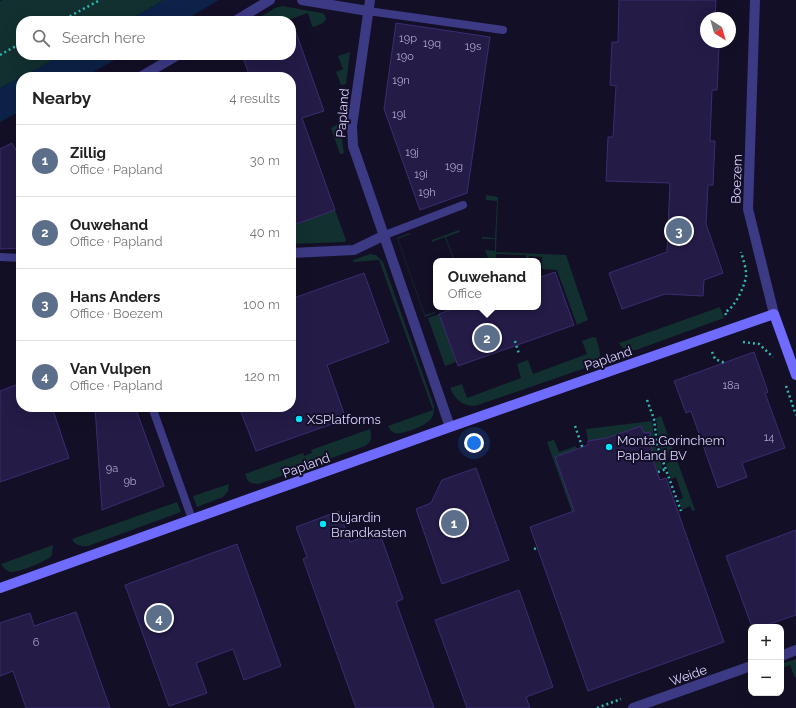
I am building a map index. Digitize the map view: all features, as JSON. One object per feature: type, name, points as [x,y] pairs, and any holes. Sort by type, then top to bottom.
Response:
[{"type":"street","points":[[243,16],[270,0]]},
{"type":"street","points":[[302,0],[368,11]]},
{"type":"street","name":"Papland","points":[[370,0],[352,126],[353,146],[385,235],[450,427]]},
{"type":"street","name":"Boezem","points":[[755,0],[748,209],[774,314],[796,375]]},
{"type":"street","points":[[149,72],[169,60]]},
{"type":"street","points":[[296,253],[354,250],[385,235]]},
{"type":"street","name":"Papland","points":[[0,588],[450,427],[774,314]]},
{"type":"street","points":[[784,655],[796,650]]},
{"type":"street","name":"Weide","points":[[634,708],[748,667]]},
{"type":"lane","points":[[368,11],[503,30]]},
{"type":"lane","points":[[385,235],[463,205]]},
{"type":"lane","points":[[0,258],[16,258]]},
{"type":"lane","points":[[154,412],[192,519]]},
{"type":"path","points":[[70,16],[100,0]]},
{"type":"path","points":[[0,54],[16,46]]},
{"type":"path","points":[[515,342],[519,354]]},
{"type":"path","points":[[711,349],[715,359],[726,363]]},
{"type":"path","points":[[647,400],[654,419],[657,445],[681,511]]},
{"type":"path","points":[[575,426],[583,449]]},
{"type":"path","points":[[658,472],[666,469]]},
{"type":"green space","points":[[164,0],[136,16],[16,16],[16,60],[53,60],[31,72],[16,72],[16,80],[0,88],[0,1]]},
{"type":"green space","points":[[282,6],[322,13],[325,15],[326,19],[323,23],[314,27],[312,26],[308,13],[296,17],[261,16],[275,8]]},
{"type":"green space","points":[[350,52],[346,84],[341,85],[336,72],[343,69],[338,56]]},
{"type":"green space","points":[[338,124],[340,127],[344,153],[342,154],[340,154],[331,128]]},
{"type":"green space","points":[[486,195],[498,197],[496,252],[566,255],[588,320],[577,325],[557,270],[542,269],[542,257],[529,256],[529,258],[526,258],[526,255],[496,254],[496,258],[488,258],[485,250],[495,251],[495,239],[482,239],[482,237],[495,238],[497,201],[486,200]]},
{"type":"green space","points":[[335,210],[346,240],[345,242],[296,244],[296,224]]},
{"type":"green space","points":[[459,230],[460,232],[446,237],[454,258],[445,237],[432,242],[432,240]]},
{"type":"green space","points":[[409,233],[410,234],[398,239],[425,315],[435,312],[425,317],[397,238]]},
{"type":"green space","points":[[370,254],[376,255],[383,262],[434,406],[433,416],[429,421],[414,429],[399,433],[394,433],[388,426],[433,410],[379,260],[353,262],[353,260]]},
{"type":"green space","points":[[720,307],[724,318],[636,350],[626,350],[619,343]]},
{"type":"green space","points":[[439,314],[456,362],[445,366],[428,318]]},
{"type":"green space","points":[[593,337],[596,338],[600,352],[599,359],[594,365],[475,406],[466,405],[460,401],[450,388],[462,384],[467,398],[521,378],[517,364],[528,360],[533,374],[587,354],[582,341]]},
{"type":"green space","points":[[661,416],[695,510],[692,511],[690,506],[682,510],[679,500],[683,498],[676,477],[671,479],[666,464],[670,462],[667,452],[663,453],[659,444],[656,418]]},
{"type":"green space","points":[[652,421],[655,445],[663,469],[657,470],[651,453],[650,433],[588,441],[586,429]]},
{"type":"green space","points":[[370,429],[371,439],[365,446],[259,484],[248,481],[245,474],[303,453],[304,456],[312,453],[311,450]]},
{"type":"green space","points":[[554,440],[559,452],[576,446],[577,449],[555,457],[574,511],[572,512],[547,442]]},
{"type":"green space","points":[[229,484],[228,491],[223,497],[197,507],[193,496]]},
{"type":"green space","points":[[177,502],[181,512],[88,546],[78,545],[72,539]]},
{"type":"green space","points":[[53,545],[52,555],[40,563],[27,568],[11,572],[6,570],[1,564]]},
{"type":"green space","points":[[796,659],[795,678],[790,665],[784,667],[784,663]]},
{"type":"water","points":[[164,0],[219,0],[192,16],[136,16]]},
{"type":"water","points":[[53,60],[115,60],[93,72],[31,72]]},
{"type":"water","points":[[16,80],[16,114],[0,122],[0,88]]},
{"type":"building","points":[[619,0],[716,0],[715,12],[700,12],[700,48],[719,48],[717,90],[712,90],[710,141],[715,141],[713,185],[708,185],[706,224],[723,273],[704,280],[703,296],[665,294],[622,309],[609,273],[667,252],[670,183],[606,181],[608,137],[613,137],[616,86],[610,85],[612,42],[618,42]]},
{"type":"building","points":[[396,23],[490,37],[467,193],[420,210],[384,109]]},
{"type":"building","points":[[296,32],[324,111],[302,118],[335,210],[296,224],[296,72],[248,72],[244,60],[296,60]]},
{"type":"building","points":[[12,143],[16,150],[16,248],[0,249],[0,149]]},
{"type":"building","points":[[555,272],[574,325],[458,366],[439,314],[449,310],[541,310],[541,277]]},
{"type":"building","points":[[364,273],[389,342],[327,365],[346,419],[256,451],[241,412],[296,412],[296,297]]},
{"type":"building","points":[[754,352],[768,392],[765,393],[785,448],[742,463],[747,477],[718,488],[691,411],[686,413],[674,381]]},
{"type":"building","points":[[16,385],[16,412],[54,412],[69,458],[0,482],[0,391]]},
{"type":"building","points":[[95,412],[137,412],[164,486],[102,510]]},
{"type":"building","points":[[641,426],[644,433],[650,432],[653,460],[660,480],[666,478],[724,642],[588,691],[530,527],[574,511],[555,457],[588,445],[588,441],[607,438]]},
{"type":"building","points":[[476,468],[509,560],[442,584],[416,509],[431,503],[442,480]]},
{"type":"building","points":[[339,511],[350,542],[379,531],[403,599],[396,602],[434,708],[356,708],[303,559],[307,557],[296,527]]},
{"type":"building","points":[[796,530],[796,615],[770,624],[751,624],[726,556]]},
{"type":"building","points":[[237,544],[281,666],[244,680],[233,649],[196,663],[207,693],[169,706],[125,585]]},
{"type":"building","points":[[519,590],[553,687],[526,697],[530,708],[467,708],[435,620]]},
{"type":"building","points":[[76,612],[110,708],[26,708],[13,671],[0,676],[0,623],[30,613],[34,626]]},
{"type":"place","name":"Hans Anders","points":[[679,231]]},
{"type":"place","name":"Ouwehand","points":[[487,338]]},
{"type":"place","name":"XSPlatforms","points":[[299,419]]},
{"type":"place","name":"Monta Gorinchem Papland BV","points":[[609,447]]},
{"type":"place","name":"Zillig","points":[[454,523]]},
{"type":"place","name":"Dujardin Brandkasten","points":[[323,524]]},
{"type":"place","name":"Van Vulpen","points":[[159,618]]}]
